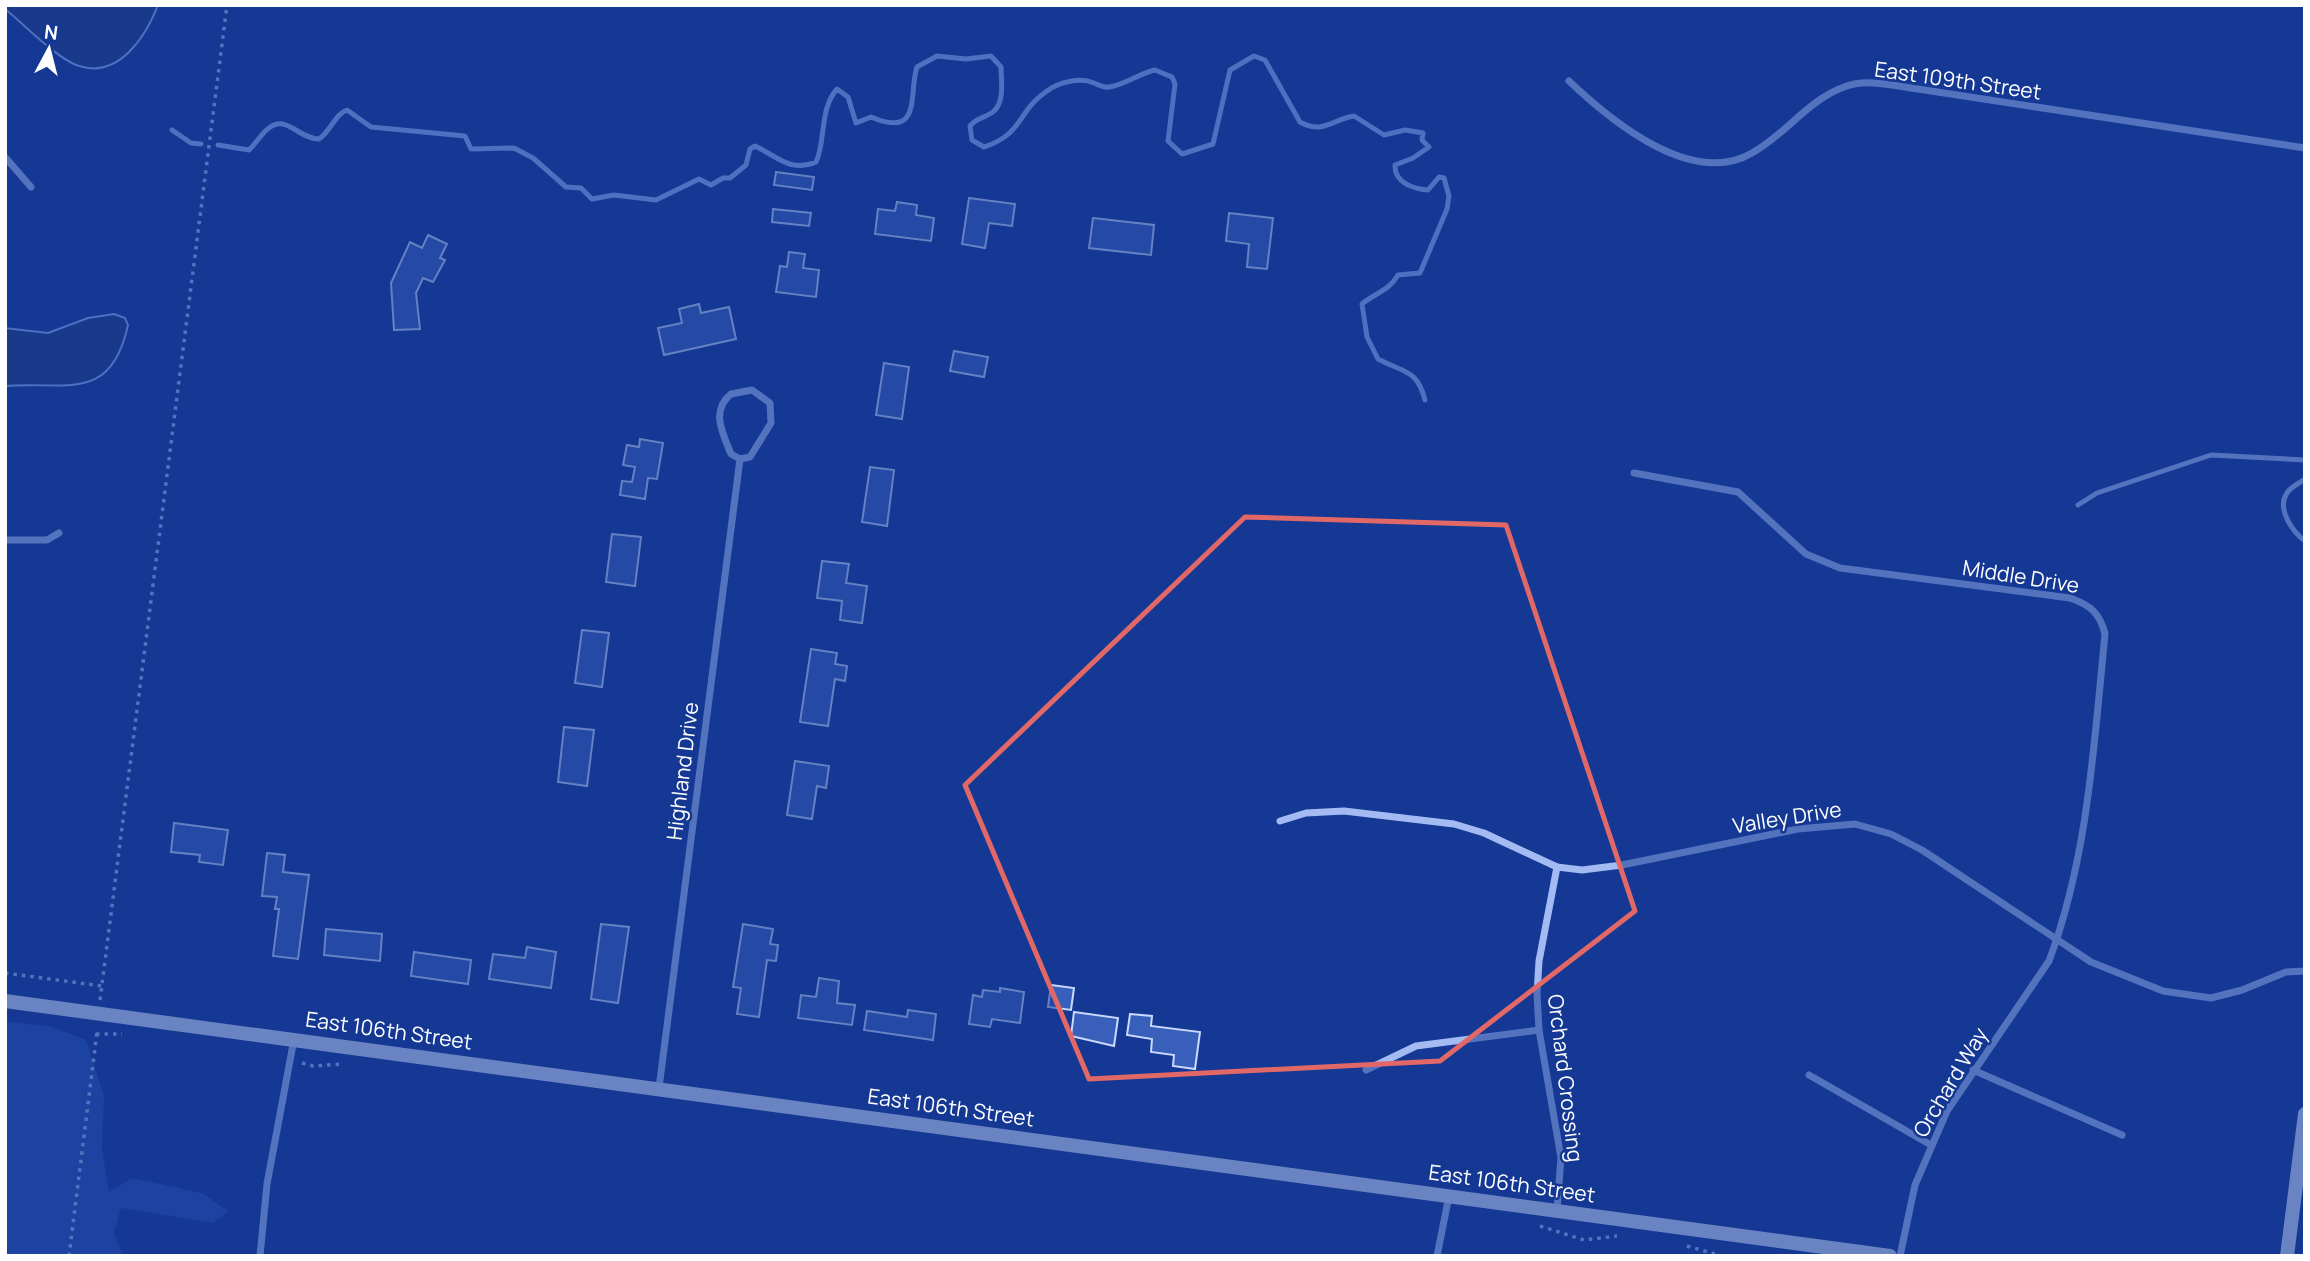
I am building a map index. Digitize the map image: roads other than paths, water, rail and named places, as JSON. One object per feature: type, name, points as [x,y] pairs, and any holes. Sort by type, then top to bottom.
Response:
[{"type":"street","name":"East 109th Street","points":[[1569,81],[1601,111],[1647,141],[1689,159],[1715,163],[1751,154],[1826,96],[1860,83],[1918,89],[2305,148]]},
{"type":"street","points":[[5,157],[31,187]]},
{"type":"street","points":[[752,390],[770,403],[773,415],[761,443],[750,457],[740,459],[731,454],[720,426],[719,412],[731,394],[752,390]]},
{"type":"street","name":"Highland Drive","points":[[659,1088],[740,459]]},
{"type":"street","name":"Middle Drive","points":[[1634,473],[1738,492],[1806,554],[1840,568],[2070,598],[2095,611],[2105,634],[2089,791],[2077,861],[2058,938]]},
{"type":"street","points":[[5,540],[47,540],[59,533]]},
{"type":"street","name":"Valley Drive","points":[[1280,821],[1307,813],[1344,811],[1454,824],[1484,833],[1557,867],[1598,870],[1798,829],[1855,824],[1891,834],[1922,850],[2110,971],[2188,997],[2211,998],[2242,990],[2286,972],[2305,971]]},
{"type":"street","name":"Orchard Crossing","points":[[1557,867],[1539,961],[1539,1030],[1561,1157],[1557,1210]]},
{"type":"street","name":"Orchard Way","points":[[1900,1256],[1909,1208],[1931,1145],[1973,1070],[2049,961],[2058,938]]},
{"type":"street","name":"East 106th Street","points":[[5,1001],[1890,1256]]},
{"type":"street","points":[[1366,1070],[1416,1046],[1539,1030]]},
{"type":"street","points":[[260,1256],[267,1184],[294,1039]]},
{"type":"street","points":[[1973,1070],[2122,1135]]},
{"type":"street","points":[[1809,1075],[1931,1145]]},
{"type":"street","points":[[2287,1256],[2305,1114]]},
{"type":"street","points":[[1437,1256],[1449,1195]]},
{"type":"lane","points":[[2078,505],[2097,493],[2211,455],[2254,455],[2305,460]]},
{"type":"lane","points":[[2305,479],[2287,492],[2284,501],[2287,521],[2294,533],[2305,541]]},
{"type":"waterway","points":[[218,145],[249,150],[266,130],[278,124],[319,139],[339,115],[347,110],[371,127],[465,136],[471,149],[514,148],[533,158],[566,187],[581,188],[592,199],[614,195],[656,200],[699,179],[711,185],[723,178],[730,178],[746,165],[750,149],[755,146],[791,164],[799,166],[816,162],[825,116],[831,97],[837,89],[848,97],[856,123],[871,117],[899,122],[906,118],[910,110],[917,67],[937,56],[966,59],[991,56],[1001,67],[1000,102],[994,111],[970,126],[972,140],[984,147],[1007,136],[1030,106],[1057,85],[1082,80],[1109,87],[1155,70],[1172,77],[1175,84],[1168,141],[1182,154],[1213,144],[1230,70],[1254,56],[1265,60],[1300,122],[1308,126],[1322,127],[1354,116],[1384,135],[1405,130],[1423,133],[1422,140],[1429,147],[1413,158],[1395,165],[1396,171],[1401,181],[1406,184],[1428,190],[1439,177],[1444,178],[1449,196],[1447,209],[1420,273],[1398,275],[1386,288],[1362,304],[1367,337],[1378,359],[1413,377],[1418,382],[1425,400]]},
{"type":"waterway","points":[[172,130],[191,143],[201,144]]}]
